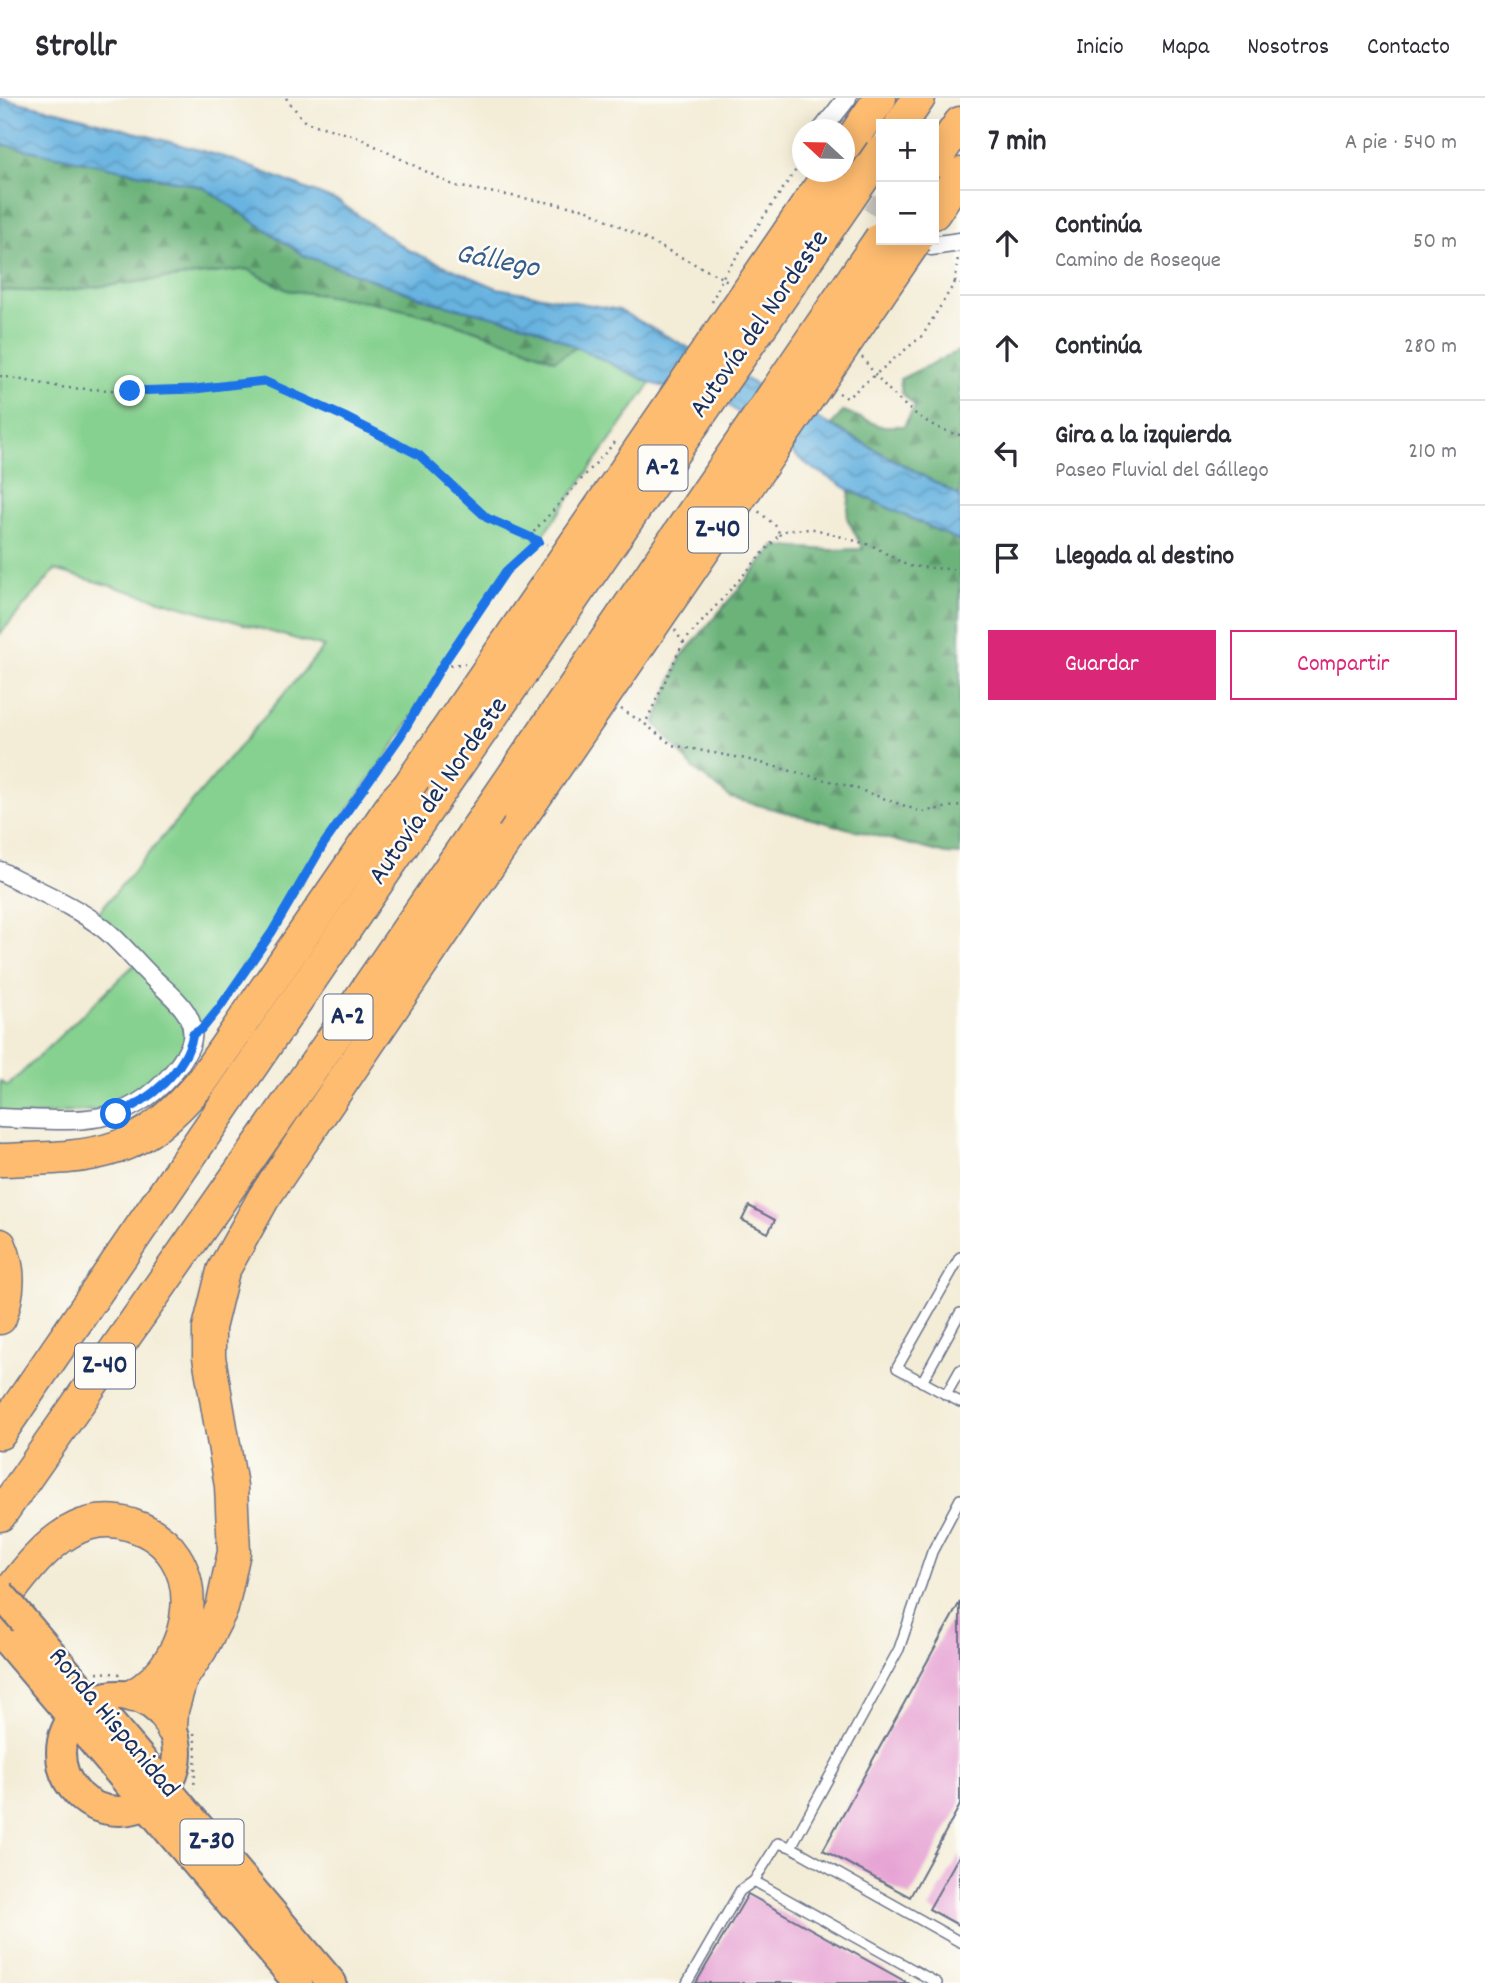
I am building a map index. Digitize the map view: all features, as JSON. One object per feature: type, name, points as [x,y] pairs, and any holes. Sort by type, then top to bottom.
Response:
[{"type":"highway","points":[[855,128],[867,101]]},
{"type":"highway","points":[[939,196],[960,122]]},
{"type":"highway","name":"Autovía del Nordeste","points":[[0,1433],[876,159]]},
{"type":"highway","points":[[0,1160],[92,1154],[138,1139],[172,1113],[202,1080],[395,801],[408,787],[823,182]]},
{"type":"highway","name":"Autovía del Nordeste","points":[[0,1515],[485,817],[876,245]]},
{"type":"highway","name":"Z-40","points":[[209,1216],[286,1133],[433,931],[482,875],[922,245]]},
{"type":"highway","points":[[171,1184],[177,1146],[317,939],[352,879],[401,805],[408,787]]},
{"type":"highway","points":[[8,1626],[41,1555],[55,1541],[81,1526],[93,1522],[123,1522],[159,1539],[176,1558],[188,1605],[186,1625],[177,1649],[163,1671],[147,1686],[128,1685],[116,1695],[82,1710],[62,1740],[62,1764],[71,1786],[88,1802],[111,1811],[135,1809],[156,1796],[174,1772],[181,1726],[172,1710],[181,1679],[201,1649],[222,1608],[234,1552],[231,1486],[209,1357],[209,1328],[223,1271],[263,1199],[482,875]]},
{"type":"highway","points":[[0,1245],[5,1256],[8,1279],[0,1318]]},
{"type":"highway","name":"Ronda Hispanidad","points":[[0,1593],[8,1626],[156,1796],[332,1983]]},
{"type":"highway","points":[[128,1685],[181,1726]]},
{"type":"highway","name":"Ronda Hispanidad","points":[[156,1796],[298,1983]]},
{"type":"street","points":[[839,119],[867,101]]},
{"type":"street","points":[[939,243],[960,242]]},
{"type":"street","points":[[0,871],[92,920],[112,935],[186,1012],[193,1034],[191,1045],[170,1076],[146,1100],[134,1107],[116,1114],[74,1120],[0,1118]]},
{"type":"lane","points":[[960,1257],[897,1368],[960,1402]]},
{"type":"lane","points":[[922,1382],[960,1314]]},
{"type":"lane","points":[[946,1395],[960,1370]]},
{"type":"lane","points":[[791,1847],[899,1649],[932,1552],[960,1499]]},
{"type":"lane","points":[[687,1983],[740,1891],[754,1881],[776,1844],[780,1843],[960,1942]]},
{"type":"lane","points":[[754,1881],[937,1983]]},
{"type":"path","points":[[286,98],[305,122],[355,136],[455,186],[586,209],[734,285]]},
{"type":"path","points":[[955,282],[960,242]]},
{"type":"path","points":[[862,357],[881,382],[911,410],[946,432],[960,435]]},
{"type":"path","points":[[0,376],[67,388],[130,391],[195,389],[264,381],[345,417],[419,455],[487,518],[550,545]]},
{"type":"path","points":[[529,537],[617,440]]},
{"type":"path","points":[[754,508],[778,528],[779,536]]},
{"type":"path","points":[[960,569],[908,566],[873,546],[814,529],[787,530],[683,643],[645,724],[672,745],[746,759],[852,787],[922,812],[960,806]]},
{"type":"path","points":[[193,1034],[203,1028],[220,1007],[272,932],[323,845],[400,737],[443,664],[506,571],[539,541]]},
{"type":"path","points":[[673,628],[683,643]]},
{"type":"path","points":[[443,664],[465,664]]},
{"type":"path","points":[[89,1669],[128,1685]]},
{"type":"path","points":[[181,1726],[196,1751],[195,1794]]},
{"type":"green space","points":[[0,144],[203,187],[303,255],[437,303],[530,325],[577,347],[555,360],[441,319],[372,302],[287,290],[247,269],[52,292],[0,290]]},
{"type":"green space","points":[[247,269],[287,290],[372,302],[441,319],[522,346],[554,360],[577,347],[651,383],[539,541],[507,571],[443,665],[400,737],[323,845],[272,932],[220,1007],[203,1028],[193,1034],[134,1107],[0,1118],[0,1081],[8,1086],[137,962],[92,920],[324,647],[55,570],[0,634],[0,290],[52,292]]},
{"type":"green space","points":[[960,350],[960,496],[831,425],[844,411],[880,426],[904,426],[915,406],[902,393],[900,379]]},
{"type":"green space","points":[[850,490],[960,541],[960,855],[946,854],[731,798],[694,769],[655,723],[681,657],[775,546],[829,550],[863,549],[847,518]]},
{"type":"water","points":[[0,98],[66,113],[231,159],[339,202],[408,250],[497,288],[619,310],[960,496],[960,541],[850,490],[812,468],[728,405],[651,383],[530,325],[437,303],[303,255],[203,187],[0,144]]},
{"type":"building","points":[[749,1206],[775,1220],[768,1233],[742,1220]]},
{"type":"building","points":[[960,1602],[960,1805],[910,1897],[823,1850]]},
{"type":"building","points":[[960,1854],[960,1926],[929,1909]]},
{"type":"building","points":[[748,1894],[908,1983],[696,1983]]},
{"type":"tunnel","points":[[847,186],[876,206]]},
{"type":"route","points":[[116,1114],[146,1100],[170,1076],[191,1045],[193,1034],[203,1028],[220,1007],[272,932],[323,845],[400,737],[443,664],[506,571],[539,541],[487,518],[419,455],[345,417],[264,381],[195,389],[130,391]]},
{"type":"water label","name":"Gállego","points":[[497,263]]}]
